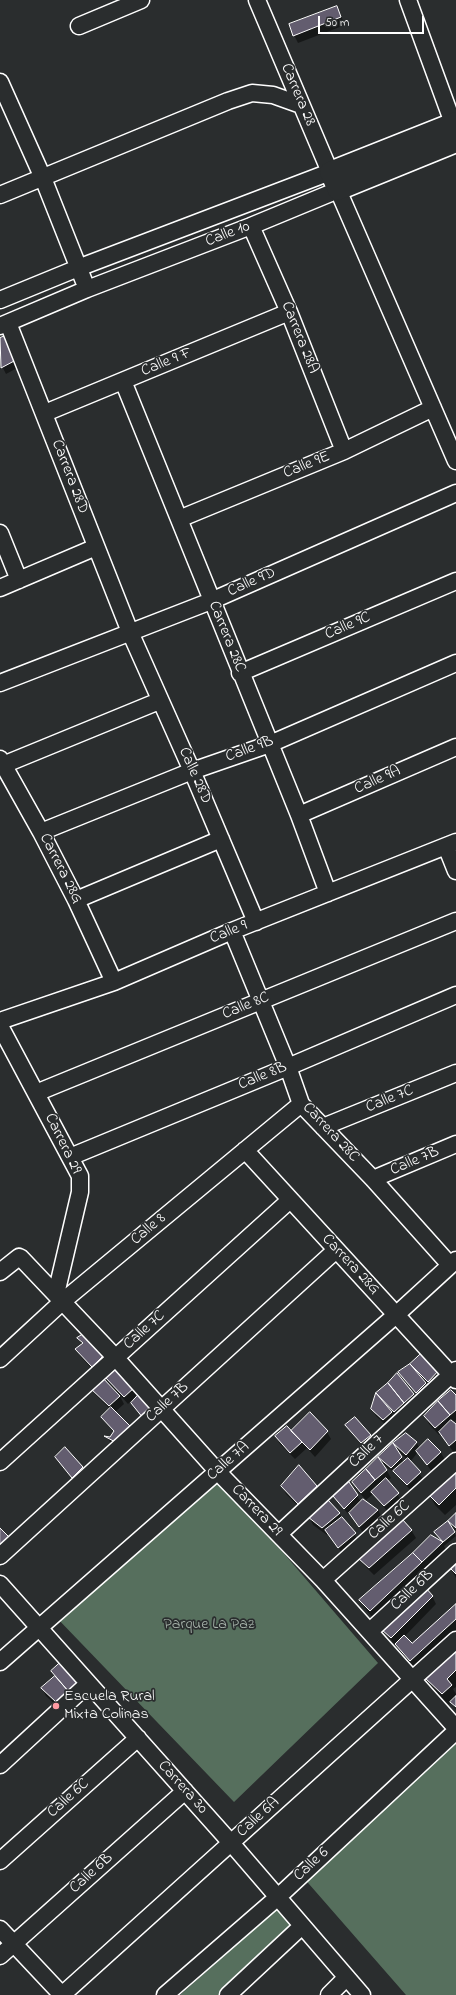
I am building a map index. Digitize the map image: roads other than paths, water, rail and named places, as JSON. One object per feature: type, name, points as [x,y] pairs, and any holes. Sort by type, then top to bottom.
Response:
[{"type":"street","points":[[79,26],[141,0]]},
{"type":"street","name":"Carrera 28","points":[[257,0],[301,105],[456,461]]},
{"type":"street","points":[[408,0],[455,129]]},
{"type":"street","points":[[0,82],[4,101],[43,178],[78,268],[88,289]]},
{"type":"street","points":[[0,195],[228,101],[252,93],[273,95],[301,105]]},
{"type":"street","name":"Calle 10","points":[[0,300],[78,268],[334,181],[455,129]]},
{"type":"street","name":"Calle 10","points":[[4,325],[88,289],[251,226],[334,181]]},
{"type":"street","name":"Carrera 28A","points":[[251,226],[289,312],[344,451]]},
{"type":"street","name":"Calle 9 F","points":[[45,413],[289,312]]},
{"type":"street","name":"Carrera 28D","points":[[4,325],[45,413],[130,632]]},
{"type":"street","name":"Carrera 28C","points":[[123,381],[299,816],[328,893]]},
{"type":"street","name":"Calle 9E","points":[[179,519],[344,451],[433,408]]},
{"type":"street","name":"Calle 9D","points":[[0,683],[211,601],[456,493]]},
{"type":"street","points":[[0,534],[19,580]]},
{"type":"street","points":[[0,588],[96,547]]},
{"type":"street","name":"Calle 9C","points":[[240,673],[456,581]]},
{"type":"street","name":"Calle 28D","points":[[130,632],[159,701],[192,771],[256,922]]},
{"type":"street","name":"Calle 9B","points":[[41,832],[192,771],[270,744],[456,663]]},
{"type":"street","points":[[1,762],[159,701]]},
{"type":"street","name":"Calle 9A","points":[[299,816],[456,747]]},
{"type":"street","name":"Carrera 28G","points":[[1,762],[41,832],[76,900],[114,982]]},
{"type":"street","points":[[76,900],[221,839]]},
{"type":"street","points":[[451,844],[456,871]]},
{"type":"street","name":"Calle 9","points":[[0,1021],[114,982],[232,931],[451,844]]},
{"type":"street","name":"Calle 8C","points":[[36,1093],[456,921]]},
{"type":"street","name":"Carrera 28C","points":[[232,931],[288,1067],[301,1104],[453,1262]]},
{"type":"street","name":"Calle 8B","points":[[70,1157],[288,1067],[456,995]]},
{"type":"street","name":"Carrera 29","points":[[0,1026],[80,1176],[80,1192],[59,1298]]},
{"type":"street","name":"Calle 7C","points":[[323,1127],[456,1073]]},
{"type":"street","name":"Calle 8","points":[[0,1359],[59,1298],[301,1104]]},
{"type":"street","name":"Calle 7B","points":[[373,1179],[456,1144]]},
{"type":"street","name":"Carrera 28G","points":[[245,1150],[336,1250],[454,1375]]},
{"type":"street","name":"Calle 7C","points":[[0,1462],[290,1200]]},
{"type":"street","name":"Calle 7B","points":[[0,1556],[336,1250]]},
{"type":"street","name":"Carrera 29","points":[[0,1272],[18,1257],[115,1357],[161,1410],[323,1580],[456,1728]]},
{"type":"street","name":"Calle 7A","points":[[0,1662],[397,1314],[453,1262]]},
{"type":"street","name":"Calle 7","points":[[279,1534],[454,1375]]},
{"type":"street","name":"Calle 6C","points":[[323,1580],[456,1462]]},
{"type":"street","name":"Calle 6B","points":[[370,1631],[456,1552]]},
{"type":"street","name":"Carrera 30","points":[[0,1584],[232,1844],[362,1995]]},
{"type":"street","name":"Calle 6A","points":[[62,1995],[232,1844],[456,1640]]},
{"type":"street","points":[[0,1764],[88,1684]]},
{"type":"street","name":"Calle 6","points":[[165,1995],[278,1897],[456,1732]]},
{"type":"street","name":"Calle 6C","points":[[0,1861],[138,1738]]},
{"type":"street","name":"Calle 6B","points":[[0,1956],[185,1791]]},
{"type":"street","points":[[228,1995],[302,1926]]},
{"type":"street","points":[[0,1928],[62,1995]]},
{"type":"street","points":[[329,1995],[346,1978]]},
{"type":"place","name":"Escuela Rural Mixta Colinas","points":[[56,1706]]},
{"type":"park label","name":"Parque La Paz","points":[[209,1625]]}]
